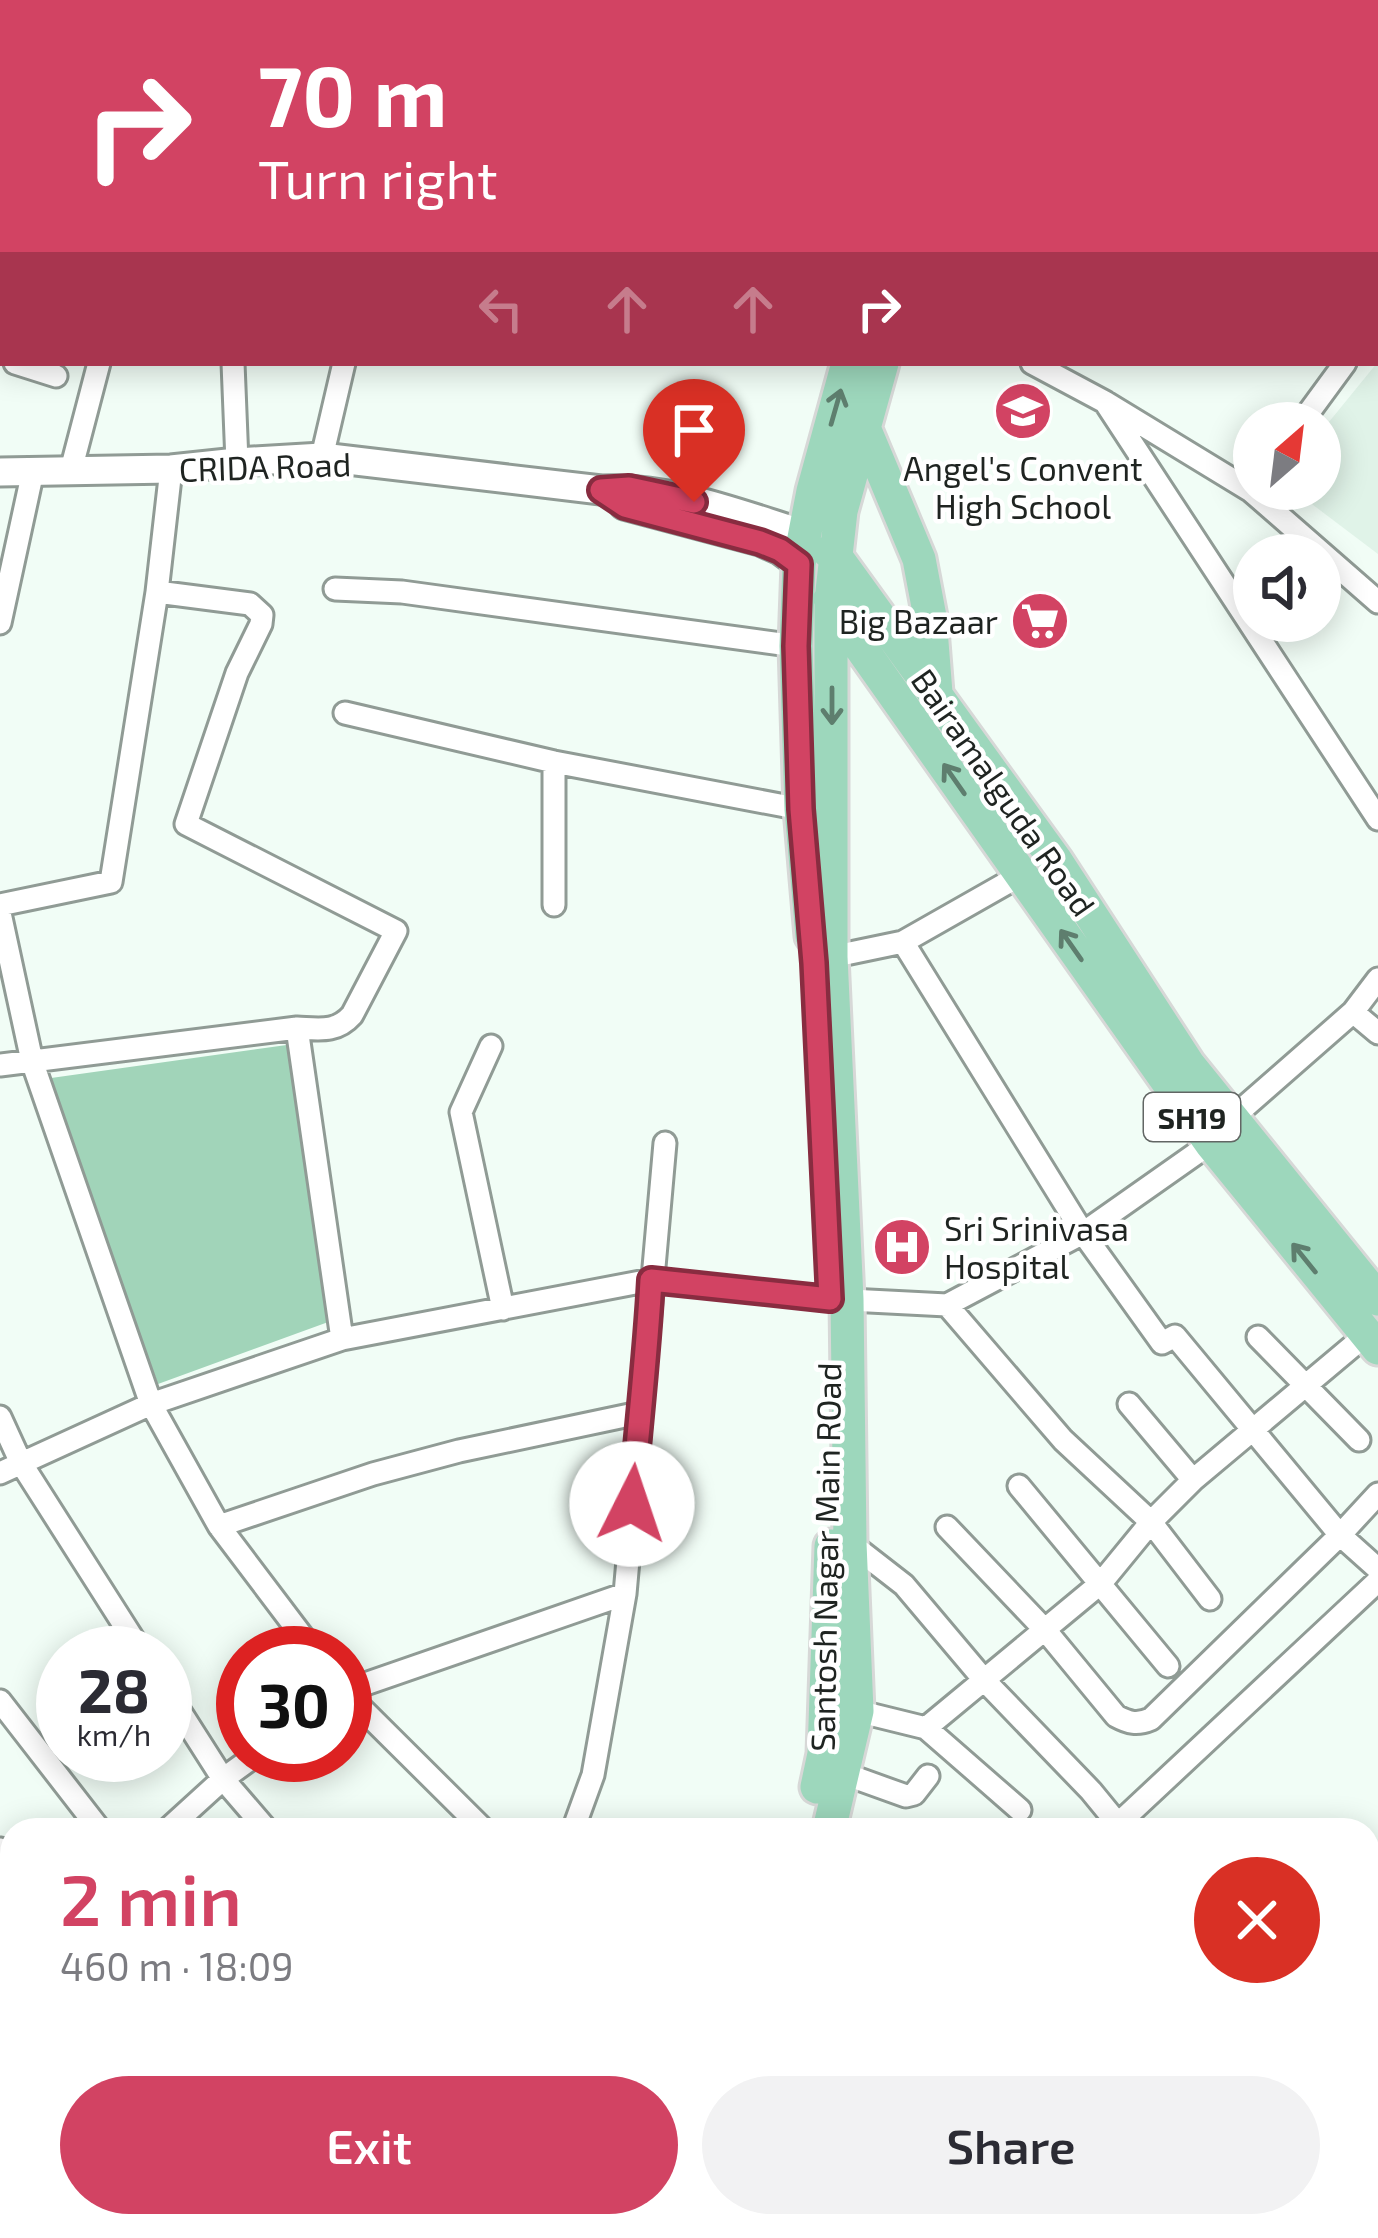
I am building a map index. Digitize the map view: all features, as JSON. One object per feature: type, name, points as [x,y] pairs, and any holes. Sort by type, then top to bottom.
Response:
[{"type":"main road","name":"Santosh Nagar Main ROad","points":[[832,1818],[856,1711],[838,1299],[801,809],[796,646],[802,549],[847,366]]},
{"type":"main road","name":"Santosh Nagar Main ROad","points":[[811,1818],[824,1754],[838,1299],[831,600],[842,511],[881,366]]},
{"type":"main road","points":[[865,430],[919,559],[930,617],[936,695]]},
{"type":"main road","name":"CRIDA Road","points":[[0,472],[171,470],[322,458],[601,490],[625,506],[780,550],[802,549]]},
{"type":"main road","points":[[813,491],[816,509],[833,515],[842,511]]},
{"type":"main road","name":"Bairamalguda Road","points":[[802,549],[836,557],[936,695],[1084,902],[1176,1071]]},
{"type":"main road","name":"Bairamalguda Road","points":[[802,549],[852,634],[1021,875],[1176,1071],[1372,1341]]},
{"type":"main road","name":"Bairamalguda Road","points":[[1221,1131],[1378,1299]]},
{"type":"street","points":[[24,366],[56,376]]},
{"type":"street","points":[[71,470],[98,366]]},
{"type":"street","points":[[233,366],[237,462]]},
{"type":"street","points":[[322,458],[343,366]]},
{"type":"street","points":[[1038,366],[1233,478]]},
{"type":"street","points":[[1314,402],[1337,366]]},
{"type":"street","points":[[1105,402],[1378,819]]},
{"type":"street","points":[[171,470],[157,592],[111,882],[0,909],[32,1061],[151,1404],[218,1526],[294,1626]]},
{"type":"street","points":[[0,623],[33,471]]},
{"type":"street","points":[[1275,510],[1378,602]]},
{"type":"street","points":[[335,589],[402,592],[796,646]]},
{"type":"street","points":[[0,1065],[344,1025],[396,932],[186,824],[237,673],[262,615],[250,604],[157,592]]},
{"type":"street","points":[[345,713],[554,762],[801,809]]},
{"type":"street","points":[[554,762],[554,905]]},
{"type":"street","points":[[831,957],[903,942],[1021,875]]},
{"type":"street","points":[[903,942],[1083,1233],[1162,1343],[1175,1336],[1340,1535],[1378,1570]]},
{"type":"street","points":[[10,1468],[151,1404],[343,1339],[651,1280],[947,1305],[1083,1233],[1221,1131],[1353,1012],[1378,979]]},
{"type":"street","points":[[1353,1012],[1378,1033]]},
{"type":"street","points":[[296,1028],[343,1339]]},
{"type":"street","points":[[490,1046],[460,1112],[503,1309]]},
{"type":"street","points":[[577,1818],[593,1775],[625,1594],[665,1143]]},
{"type":"street","points":[[947,1305],[1063,1440],[1151,1522],[1210,1599]]},
{"type":"street","points":[[1258,1336],[1359,1440]]},
{"type":"street","points":[[926,1728],[1101,1583],[1193,1480],[1306,1385],[1372,1341]]},
{"type":"street","points":[[1129,1404],[1193,1480]]},
{"type":"street","points":[[218,1526],[460,1450],[639,1413]]},
{"type":"street","points":[[0,1417],[10,1468],[123,1626]]},
{"type":"street","points":[[1019,1486],[1168,1666]]},
{"type":"street","points":[[947,1527],[1046,1631],[1116,1716],[1140,1724],[1378,1494]]},
{"type":"street","points":[[850,1543],[904,1585],[985,1681],[1113,1818]]},
{"type":"street","points":[[1124,1818],[1378,1581]]},
{"type":"street","points":[[372,1683],[625,1594]]},
{"type":"street","points":[[0,1701],[91,1818]]},
{"type":"street","points":[[856,1711],[926,1728],[1020,1810]]},
{"type":"street","points":[[372,1719],[472,1818]]},
{"type":"street","points":[[192,1730],[216,1768]]},
{"type":"street","points":[[842,1773],[906,1796],[914,1794],[928,1775]]},
{"type":"street","points":[[179,1818],[220,1782]]},
{"type":"street","points":[[226,1782],[256,1818]]},
{"type":"shaded area","points":[[1375,366],[1378,366],[1378,554],[1320,510],[1341,510],[1341,407]]},
{"type":"green space","points":[[294,1044],[331,1321],[158,1384],[44,1079]]},
{"type":"place","name":"Angel's Convent High School","points":[[1023,411]]},
{"type":"place","name":"Big Bazaar","points":[[1040,621]]},
{"type":"place","name":"Sri Srinivasa Hospital","points":[[902,1247]]},
{"type":"route","points":[[632,1504],[651,1280],[830,1299],[814,963],[801,809],[796,646],[799,564],[760,542],[625,506],[601,490],[629,488],[694,502]]}]
